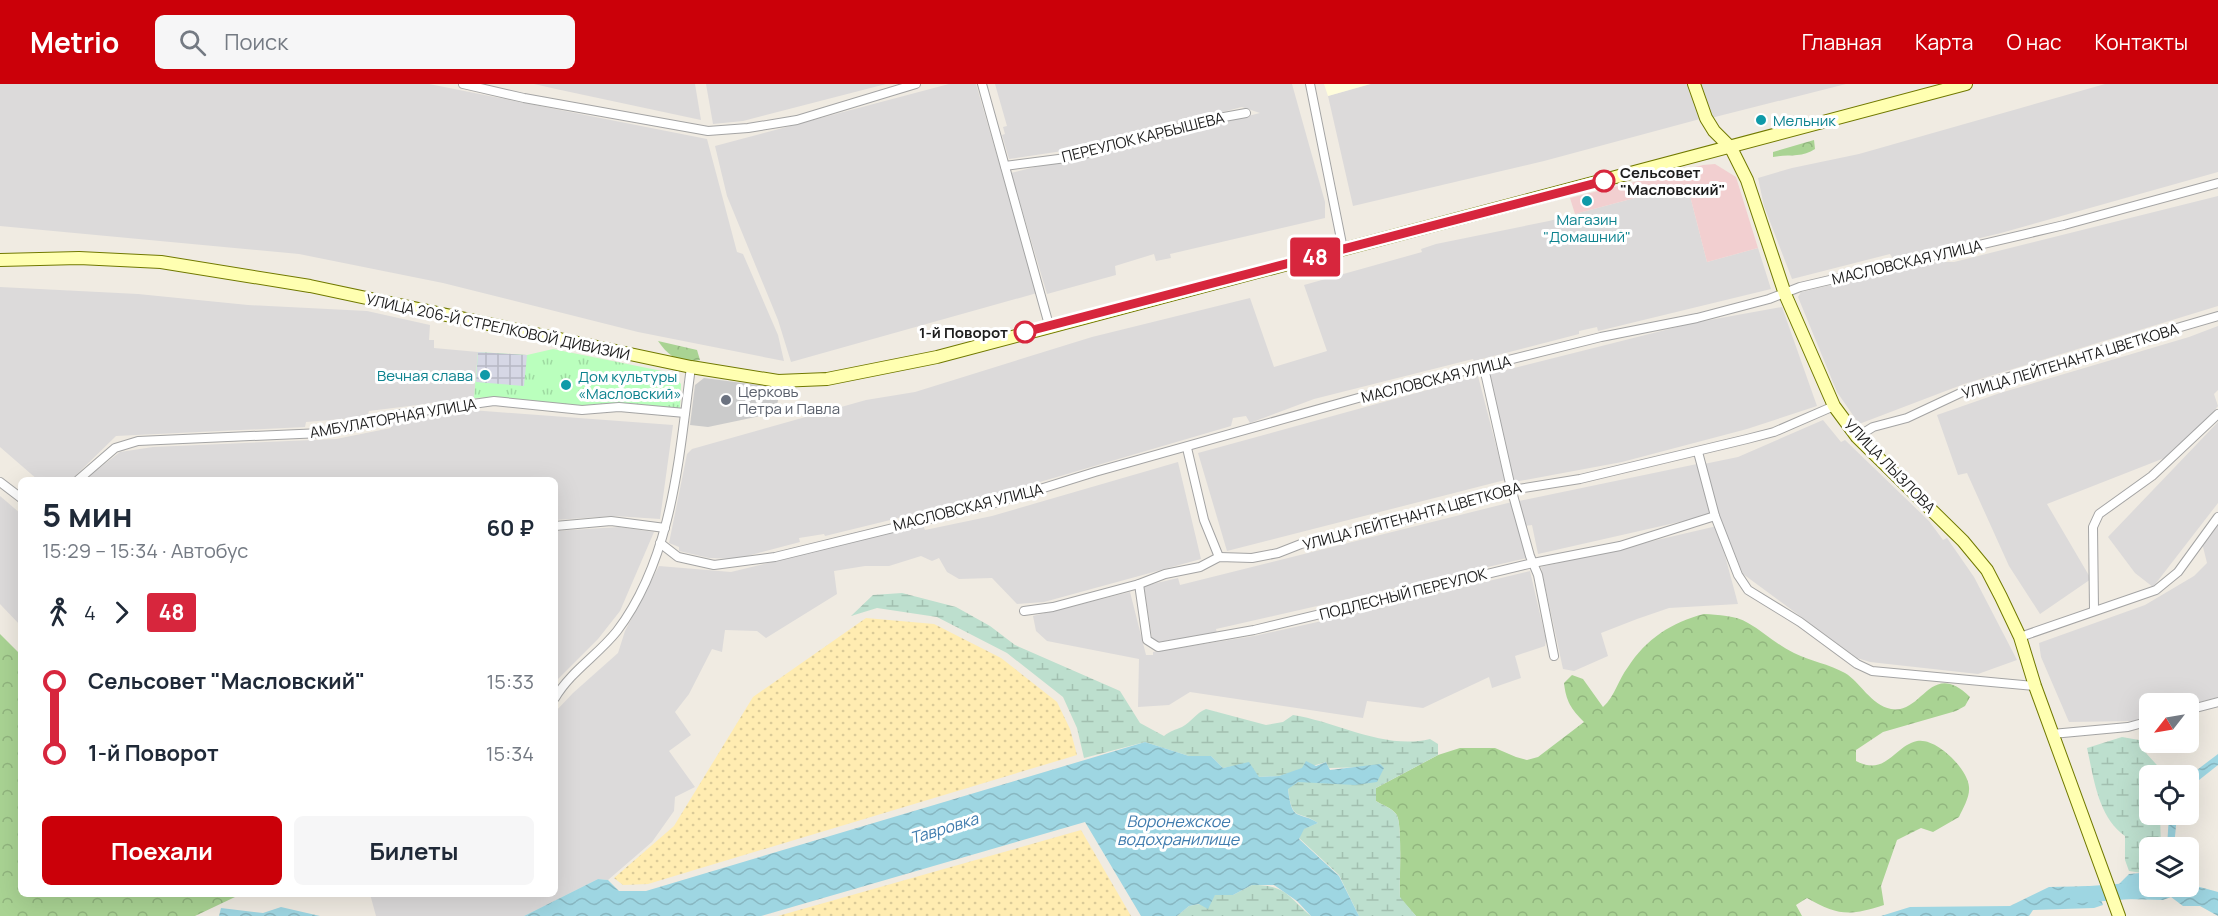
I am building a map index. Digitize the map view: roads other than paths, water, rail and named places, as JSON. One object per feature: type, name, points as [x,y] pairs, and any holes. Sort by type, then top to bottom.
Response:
[{"type":"main road","name":"УЛИЦА ЛЫЗЛОВА","points":[[1694,84],[1706,118],[1714,131],[1731,148],[1747,180],[1785,294],[1834,406],[1857,437],[1935,511],[1987,570],[2020,637],[2052,734],[2120,916]]},
{"type":"main road","name":"УЛИЦА 206-Й СТРЕЛКОВОЙ ДИВИЗИИ","points":[[0,260],[79,258],[161,262],[310,286],[690,367],[778,381],[826,379],[937,357],[1049,325],[1731,148],[1966,84]]},
{"type":"street","points":[[463,84],[534,100],[708,131],[747,128],[797,120],[916,84]]},
{"type":"street","points":[[982,84],[1049,325]]},
{"type":"street","points":[[1310,84],[1343,249]]},
{"type":"street","name":"ПЕРЕУЛОК КАРБЫШЕВА","points":[[1005,166],[1074,157],[1213,119],[1246,113]]},
{"type":"street","name":"МАСЛОВСКАЯ УЛИЦА","points":[[660,543],[678,557],[714,565],[740,564],[995,503],[1095,472],[1376,393],[1484,368],[1601,337],[1697,318],[1785,294],[1800,287],[2064,225],[2218,183]]},
{"type":"street","name":"УЛИЦА ЛЕЙТЕНАНТА ЦВЕТКОВА","points":[[1857,437],[1874,427],[1906,418],[1971,388],[2218,316]]},
{"type":"street","points":[[558,694],[576,671],[617,631],[642,590],[665,528],[685,412],[690,367]]},
{"type":"street","points":[[1484,368],[1511,488],[1533,562],[1554,656]]},
{"type":"street","name":"АМБУЛАТОРНАЯ УЛИЦА","points":[[81,477],[115,448],[138,441],[321,433],[351,428],[388,416],[472,402],[494,400],[582,410],[619,407],[685,412]]},
{"type":"street","name":"УЛИЦА ЛЕЙТЕНАНТА ЦВЕТКОВА","points":[[1024,611],[1053,607],[1139,584],[1165,574],[1200,567],[1219,557],[1252,558],[1278,553],[1301,544],[1435,513],[1456,502],[1511,488],[1580,479],[1698,452],[1774,432],[1834,406]]},
{"type":"street","points":[[2094,610],[2092,545],[2093,527],[2099,514],[2151,477],[2218,414]]},
{"type":"street","points":[[1186,448],[1204,520],[1219,557]]},
{"type":"street","points":[[1698,452],[1715,516],[1738,575],[1748,590],[1800,622],[1857,664],[1872,671],[1902,676],[1970,679],[2035,686]]},
{"type":"street","points":[[0,482],[18,496]]},
{"type":"street","name":"ПОДЛЕСНЫЙ ПЕРЕУЛОК","points":[[1139,584],[1147,640],[1158,647],[1254,630],[1533,562],[1620,546],[1715,516]]},
{"type":"street","points":[[2020,637],[2156,590],[2178,572],[2218,517]]},
{"type":"street","points":[[558,526],[611,521],[665,528]]},
{"type":"street","points":[[2199,707],[2218,702]]},
{"type":"street","points":[[2052,734],[2139,724]]},
{"type":"water","name":"Воронежское водохранилище","points":[[1145,742],[1189,756],[1211,756],[1223,768],[1249,762],[1259,777],[1279,776],[1302,768],[1306,761],[1316,766],[1326,762],[1330,770],[1380,764],[1384,768],[1377,782],[1355,785],[1298,782],[1288,789],[1294,812],[1318,823],[1304,829],[1299,839],[1339,876],[1359,916],[1311,916],[1297,901],[1274,885],[1252,885],[1233,895],[1215,895],[1208,909],[1199,904],[1189,906],[1177,916],[1141,916],[1085,822],[761,916],[524,916],[598,879],[608,880],[619,891],[646,891]]},
{"type":"water","points":[[2218,754],[2218,765],[2199,780],[2199,768]]},
{"type":"water","points":[[2168,825],[2176,825],[2175,837],[2168,837]]},
{"type":"water","points":[[2139,873],[2139,897],[2171,897],[2163,900],[2125,899],[2119,884],[2129,874]]},
{"type":"water","points":[[2096,886],[2103,905],[2094,908],[2033,910],[2029,916],[1881,916],[1910,907],[2010,906],[2049,887]]},
{"type":"water","points":[[2199,887],[2218,892],[2218,916],[2200,906],[2183,906],[2171,897],[2199,897]]},
{"type":"water","points":[[281,907],[320,916],[219,916],[221,908],[263,913]]},
{"type":"waterway","name":"Тавровка","points":[[2077,895],[2139,890]]},
{"type":"place","name":"Мельник","points":[[1761,120]]},
{"type":"place","name":"Сельсовет \"Масловский\"","points":[[1604,181]]},
{"type":"place","name":"Магазин \"Домашний\"","points":[[1587,201]]},
{"type":"place","name":"1-й Поворот","points":[[1025,332]]},
{"type":"place","name":"Вечная слава","points":[[485,375]]},
{"type":"place","name":"Дом культуры «Масловский»","points":[[566,385]]},
{"type":"place","name":"Церковь Петра и Павла","points":[[726,400]]}]
